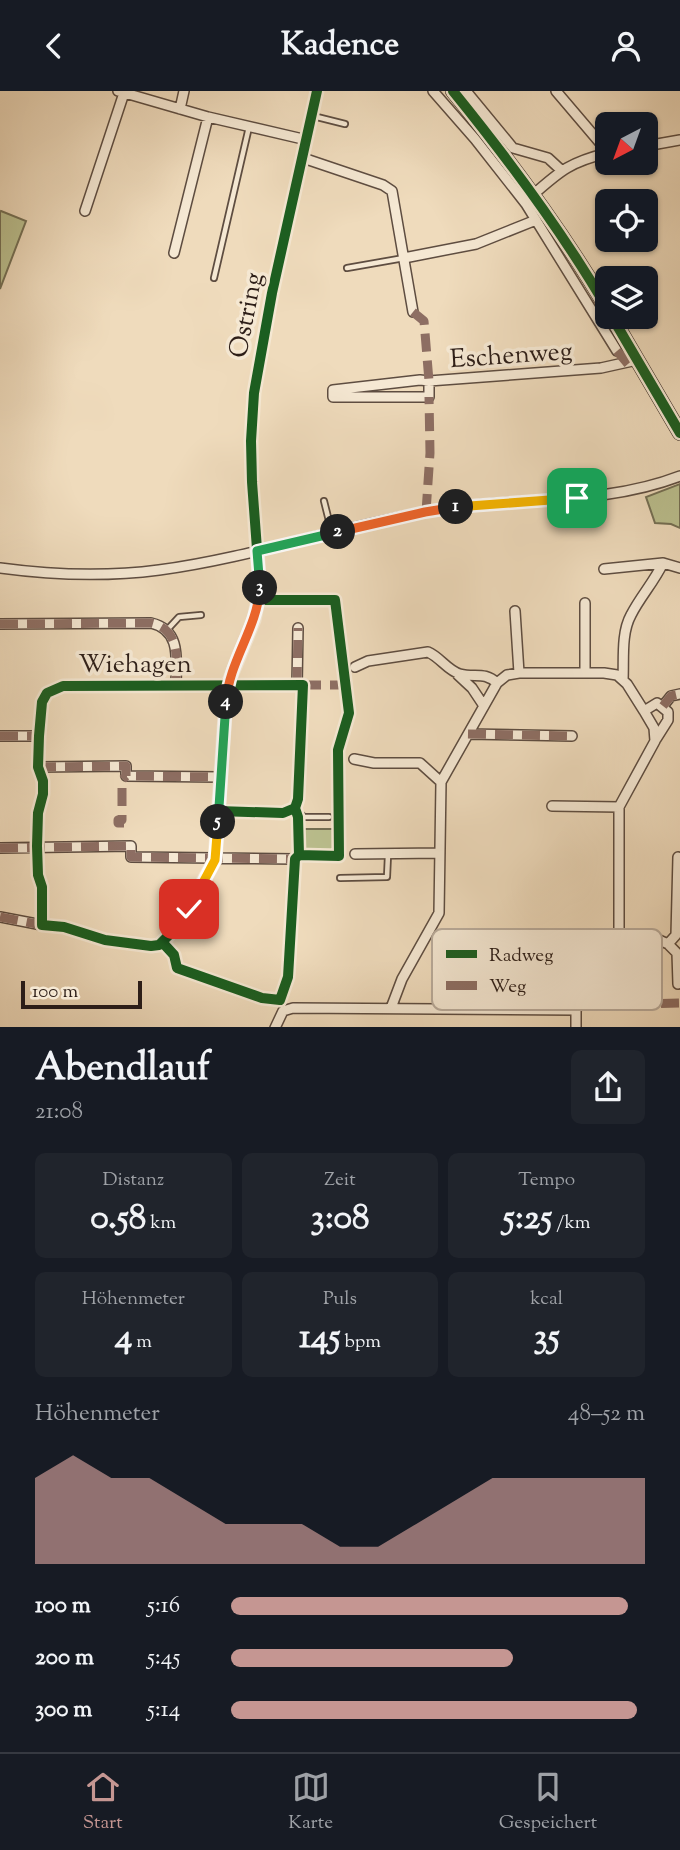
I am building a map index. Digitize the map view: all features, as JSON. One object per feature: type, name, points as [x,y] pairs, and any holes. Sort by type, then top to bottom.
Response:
[{"type":"main road","points":[[453,91],[534,194],[595,289]]},
{"type":"main road","points":[[619,329],[680,433]]},
{"type":"main road","points":[[670,417],[680,441]]},
{"type":"street","points":[[180,109],[184,91]]},
{"type":"street","name":"Ostring","points":[[257,551],[251,441],[254,393],[271,293],[317,91]]},
{"type":"street","points":[[433,91],[502,172],[537,220],[617,351]]},
{"type":"street","points":[[466,91],[513,148],[548,158],[561,170]]},
{"type":"street","points":[[555,91],[595,138]]},
{"type":"street","points":[[85,211],[121,92],[208,117],[307,140]]},
{"type":"street","points":[[174,253],[208,117]]},
{"type":"street","points":[[658,144],[680,139]]},
{"type":"street","points":[[534,194],[561,170],[595,156]]},
{"type":"street","points":[[303,158],[388,187],[392,191],[413,312]]},
{"type":"street","points":[[404,258],[476,244],[537,220]]},
{"type":"street","name":"Eschenweg","points":[[429,381],[429,397],[333,397],[333,390],[420,380],[601,368],[637,360]]},
{"type":"street","points":[[0,568],[51,573],[141,572],[257,551],[454,507],[618,492],[680,476]]},
{"type":"street","name":"Wiehagen","points":[[227,686],[57,687],[47,694],[42,702],[38,767],[43,781],[37,846],[38,875],[42,887],[42,925],[64,927],[105,940],[151,946],[159,945],[179,925],[215,860],[227,686],[254,620],[259,600],[257,551]]},
{"type":"street","points":[[623,680],[626,628],[663,563]]},
{"type":"street","points":[[604,569],[663,563],[680,568]]},
{"type":"street","points":[[585,603],[585,673]]},
{"type":"street","points":[[515,611],[519,673]]},
{"type":"street","points":[[0,624],[151,624],[167,630],[173,638],[176,648],[176,686]]},
{"type":"street","points":[[297,685],[298,628]]},
{"type":"street","points":[[355,667],[368,661],[428,652],[472,688],[484,706]]},
{"type":"street","points":[[391,1008],[402,979],[439,913],[441,782],[497,683],[506,675],[519,673],[612,673],[623,680],[644,711],[654,728],[655,741]]},
{"type":"street","points":[[457,674],[487,675],[497,683]]},
{"type":"street","points":[[218,811],[283,813],[295,808],[298,799],[303,685],[227,686]]},
{"type":"street","points":[[663,706],[671,696],[680,694]]},
{"type":"street","points":[[620,929],[619,807],[668,720],[668,712],[657,703],[644,711]]},
{"type":"street","points":[[468,734],[572,736]]},
{"type":"street","points":[[0,736],[39,736]]},
{"type":"street","points":[[354,759],[374,763],[420,763],[441,782]]},
{"type":"street","points":[[38,767],[126,766],[126,776],[220,777]]},
{"type":"street","points":[[552,806],[619,807]]},
{"type":"street","points":[[0,848],[131,846],[131,857],[295,859]]},
{"type":"street","points":[[355,854],[440,853]]},
{"type":"street","points":[[668,944],[676,935],[678,857]]},
{"type":"street","points":[[0,917],[42,925]]},
{"type":"street","points":[[662,941],[677,953],[678,984]]},
{"type":"street","points":[[275,1027],[281,1015],[288,1009],[432,1008]]},
{"type":"lane","points":[[312,116],[345,124]]},
{"type":"lane","points":[[214,278],[248,127]]},
{"type":"lane","points":[[347,268],[404,258]]},
{"type":"lane","points":[[324,501],[332,533]]},
{"type":"lane","points":[[167,630],[179,617],[201,615]]},
{"type":"lane","points":[[295,808],[304,817],[329,817]]},
{"type":"lane","points":[[340,878],[387,877],[388,855]]},
{"type":"green space","points":[[0,212],[26,221],[0,289]]},
{"type":"green space","points":[[680,484],[680,528],[671,524],[655,523],[646,497]]},
{"type":"green space","points":[[300,829],[336,829],[336,854],[300,854]]},
{"type":"marked path","points":[[413,312],[424,321],[429,381]]},
{"type":"marked path","points":[[617,351],[628,364]]},
{"type":"marked path","points":[[426,512],[430,453],[429,397]]},
{"type":"marked path","points":[[0,624],[151,623],[168,632],[173,639],[176,686]]},
{"type":"marked path","points":[[297,685],[298,628]]},
{"type":"marked path","points":[[303,685],[345,685]]},
{"type":"marked path","points":[[663,706],[671,696],[680,694]]},
{"type":"marked path","points":[[468,734],[572,736]]},
{"type":"marked path","points":[[0,736],[39,736]]},
{"type":"marked path","points":[[38,767],[126,766],[126,776],[220,777]]},
{"type":"marked path","points":[[124,823],[118,823],[118,820],[122,820],[122,780],[126,776]]},
{"type":"marked path","points":[[0,848],[131,846],[131,857],[295,859]]},
{"type":"marked path","points":[[0,917],[42,925]]},
{"type":"marked path","points":[[662,1003],[680,1003]]},
{"type":"cycle path","points":[[218,811],[283,813],[295,808],[298,799],[303,685],[63,686],[47,693],[42,702],[38,767],[43,781],[37,846],[38,875],[42,887],[42,925],[64,927],[105,940],[159,945],[179,925],[215,860],[227,686],[254,620],[260,589],[252,482],[254,393],[272,293],[317,91]]},
{"type":"cycle path","points":[[453,91],[534,197],[595,288]]},
{"type":"cycle path","points":[[619,329],[680,433]]},
{"type":"cycle path","points":[[259,600],[335,600],[349,713],[338,750],[339,856],[299,855]]},
{"type":"cycle path","points":[[163,943],[174,955],[177,968],[262,998],[280,1000],[288,977],[295,859],[299,855],[298,817],[295,808]]},
{"type":"route","points":[[189,909],[215,860],[227,686],[254,620],[259,600],[257,551],[454,507],[577,498]]}]
